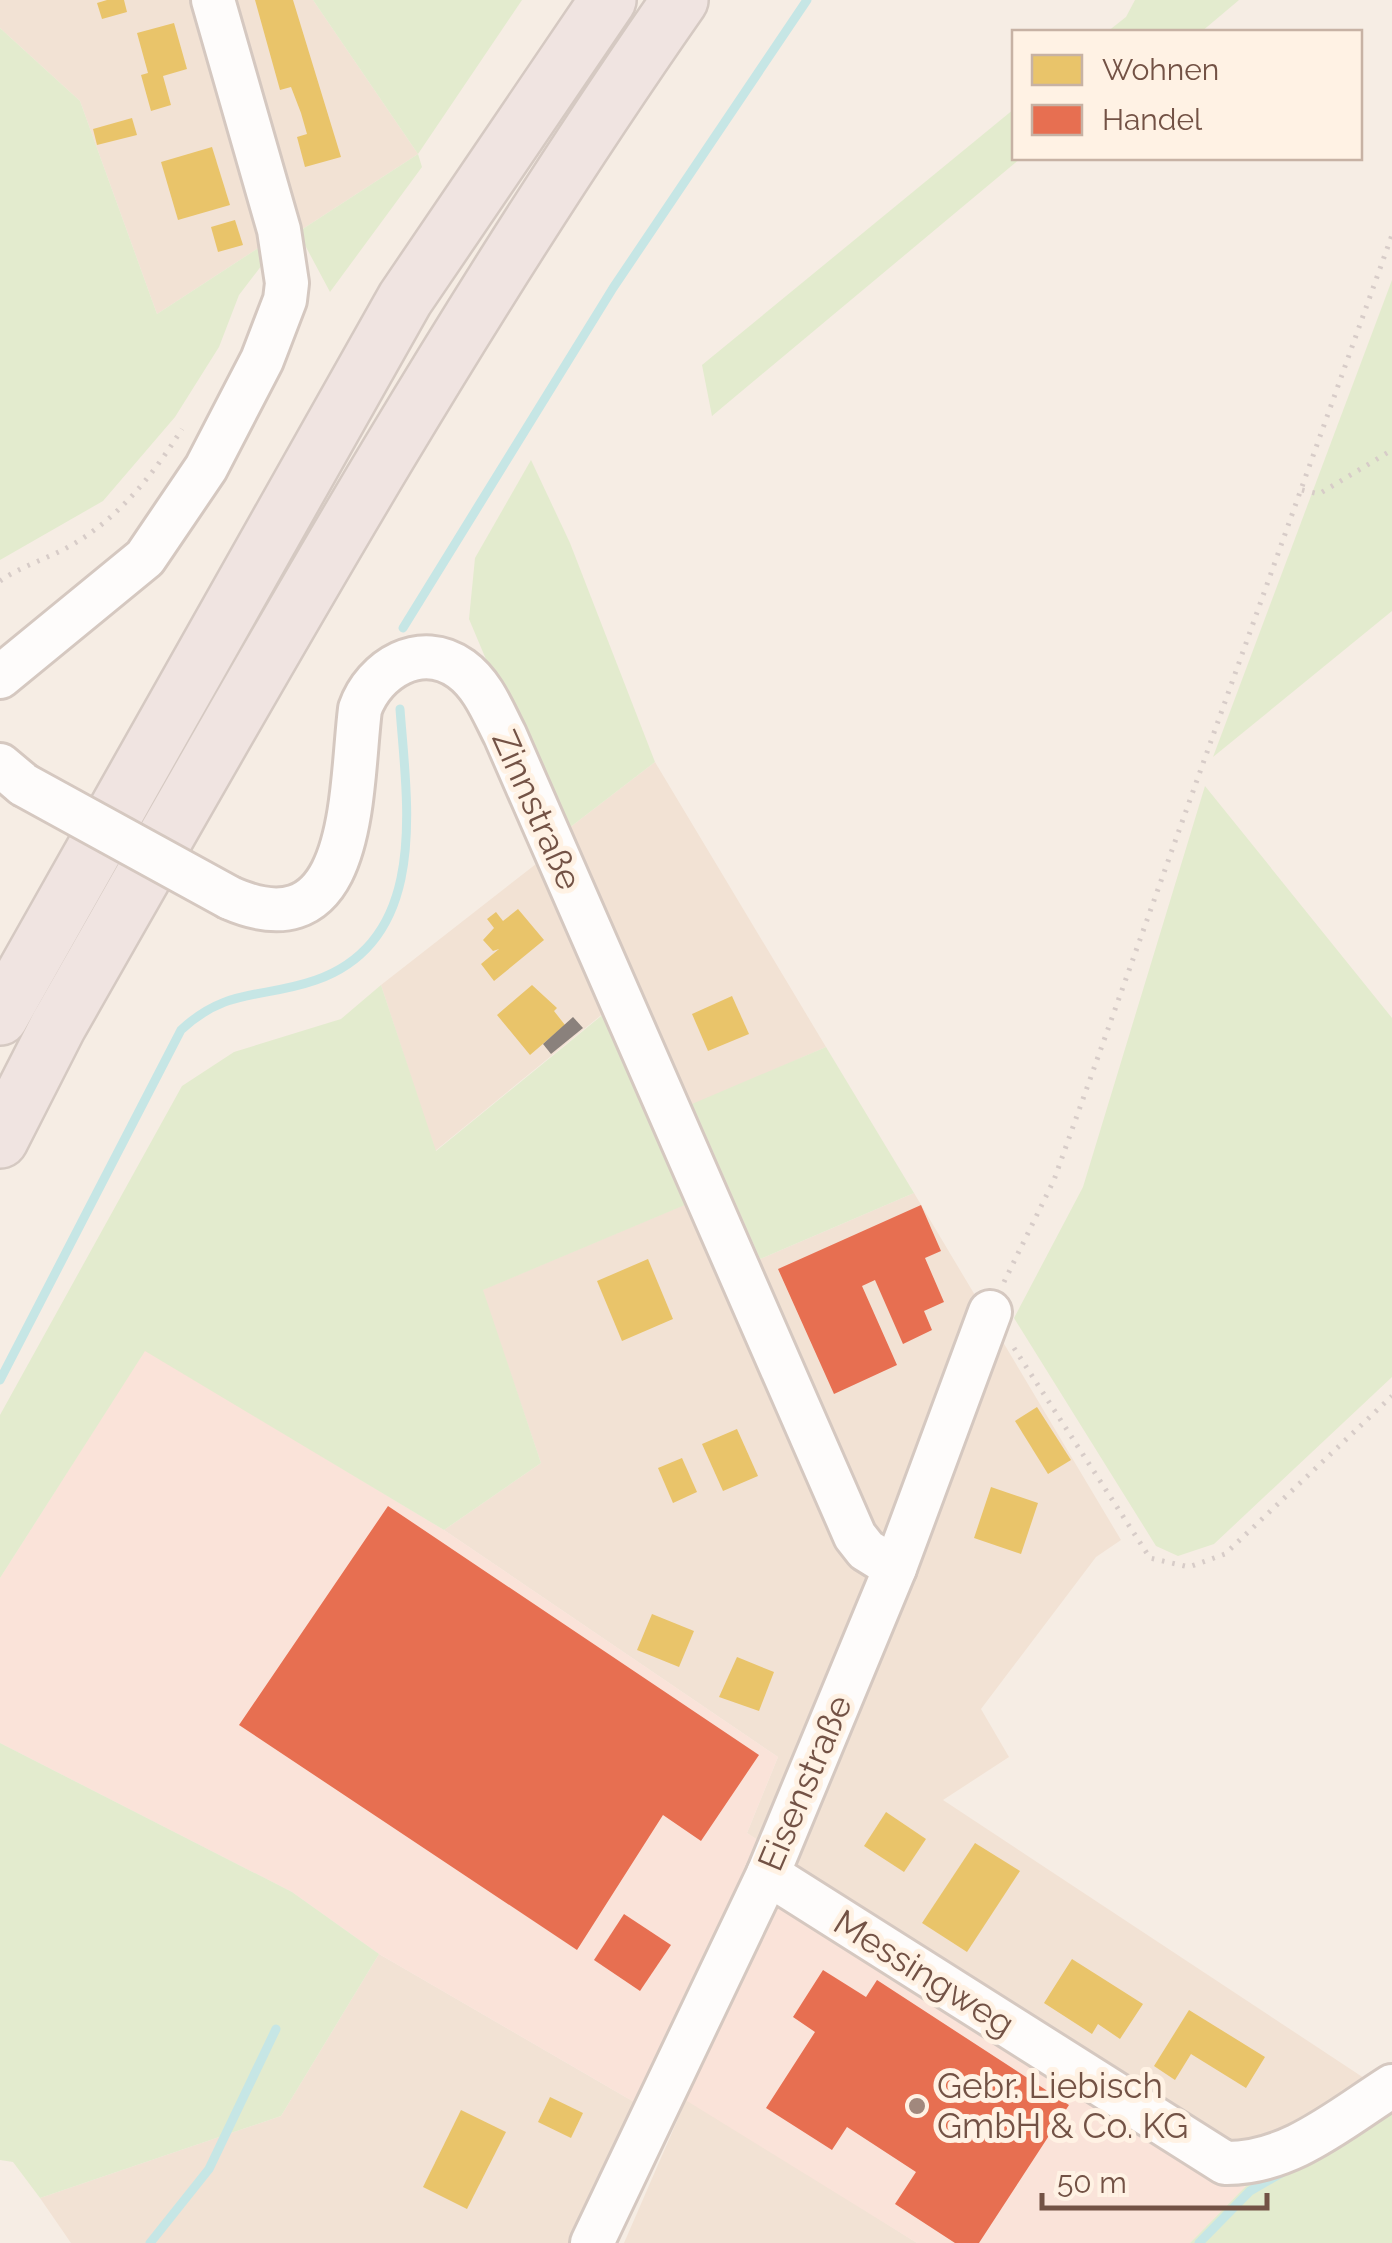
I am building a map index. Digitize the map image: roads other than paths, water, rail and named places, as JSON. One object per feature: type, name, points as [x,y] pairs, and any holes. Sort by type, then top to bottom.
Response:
[{"type":"highway","points":[[0,1017],[405,299],[608,0]]},
{"type":"highway","points":[[0,1140],[76,994],[451,349],[598,117],[680,0]]},
{"type":"street","points":[[0,676],[145,558],[206,468],[262,360],[285,300],[287,283],[279,230],[213,0]]},
{"type":"street","name":"Zinnstraße","points":[[12,775],[230,898],[277,912],[306,903],[333,878],[344,838],[360,708],[367,689],[382,672],[402,662],[433,658],[459,667],[478,685],[504,735],[854,1536],[866,1550],[895,1568]]},
{"type":"street","name":"Eisenstraße","points":[[592,2243],[768,1874],[895,1568],[990,1312]]},
{"type":"street","name":"Messingweg","points":[[768,1874],[1225,2163],[1250,2164],[1286,2153],[1392,2086]]},
{"type":"waterway","points":[[403,628],[613,288],[807,0]]},
{"type":"waterway","points":[[0,1380],[181,1030],[198,1016],[230,1000],[316,980],[353,961],[378,934],[395,902],[407,826],[400,709]]},
{"type":"waterway","points":[[150,2243],[209,2169],[276,2029]]},
{"type":"waterway","points":[[1199,2243],[1250,2191],[1283,2172]]},
{"type":"place","name":"Gebr. Liebisch GmbH & Co. KG","points":[[917,2106]]}]
